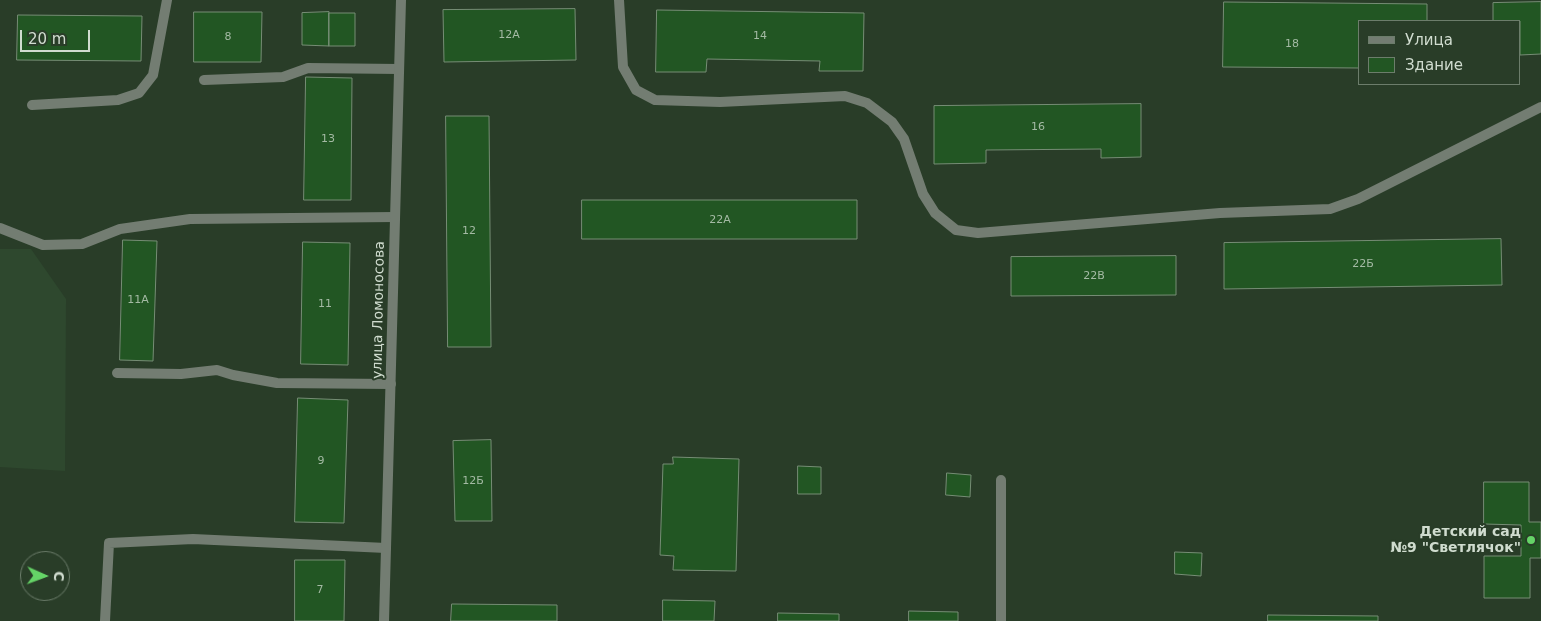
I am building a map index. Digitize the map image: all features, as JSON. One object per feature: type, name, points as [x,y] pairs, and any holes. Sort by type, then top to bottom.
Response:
[{"type":"street","points":[[32,105],[118,100],[139,93],[153,75],[167,0]]},
{"type":"street","name":"улица Ломоносова","points":[[384,621],[401,0]]},
{"type":"street","points":[[619,0],[623,67],[636,90],[654,100],[684,102],[845,96],[867,102],[892,122],[904,139],[923,194],[935,213],[956,230],[978,233],[1210,213],[1330,209],[1358,199],[1541,108]]},
{"type":"street","points":[[204,80],[283,77],[308,68],[399,69]]},
{"type":"street","points":[[0,228],[43,245],[62,245],[82,244],[120,229],[190,219],[395,217]]},
{"type":"street","points":[[117,373],[181,374],[217,370],[233,375],[277,382],[391,384]]},
{"type":"street","points":[[1001,480],[1001,621]]},
{"type":"street","points":[[105,621],[109,543],[193,539],[386,548]]},
{"type":"shaded area","points":[[0,249],[31,249],[66,299],[65,471],[0,467]]},
{"type":"building","points":[[1224,2],[1427,4],[1427,20],[1358,20],[1358,68],[1223,67]]},
{"type":"building","points":[[1541,2],[1541,54],[1521,55],[1521,20],[1493,20],[1493,3]]},
{"type":"building","points":[[575,9],[576,60],[444,62],[443,10]]},
{"type":"building","points":[[657,10],[864,13],[863,71],[819,71],[820,61],[707,59],[706,72],[656,72]]},
{"type":"building","points":[[194,12],[262,12],[261,62],[194,62]]},
{"type":"building","points":[[329,12],[329,46],[302,45],[302,13]]},
{"type":"building","points":[[329,13],[355,13],[355,46],[329,46]]},
{"type":"building","points":[[18,15],[142,16],[141,61],[17,60]]},
{"type":"building","points":[[306,77],[352,78],[351,200],[304,200]]},
{"type":"building","points":[[1141,104],[1141,157],[1101,158],[1101,149],[986,150],[986,163],[934,164],[934,106]]},
{"type":"building","points":[[446,116],[489,116],[491,347],[448,347]]},
{"type":"building","points":[[582,200],[857,200],[857,239],[582,239]]},
{"type":"building","points":[[1501,239],[1502,285],[1224,289],[1224,243]]},
{"type":"building","points":[[123,240],[157,241],[153,361],[120,360]]},
{"type":"building","points":[[303,242],[350,243],[348,365],[301,364]]},
{"type":"building","points":[[1176,256],[1176,295],[1011,296],[1011,257]]},
{"type":"building","points":[[298,398],[348,400],[344,523],[295,522]]},
{"type":"building","points":[[491,440],[492,521],[455,521],[453,441]]},
{"type":"building","points":[[673,457],[739,459],[736,571],[673,570],[674,556],[660,555],[663,464],[673,464]]},
{"type":"building","points":[[798,466],[821,467],[821,494],[798,494]]},
{"type":"building","points":[[947,473],[971,475],[970,497],[946,495]]},
{"type":"building","name":"Детский сад №9 \"Светлячок\"","points":[[1484,482],[1529,482],[1529,522],[1541,522],[1541,558],[1530,558],[1530,598],[1484,598],[1484,556],[1521,556],[1521,525],[1484,524]]},
{"type":"building","points":[[1175,552],[1202,553],[1201,576],[1175,574]]},
{"type":"building","points":[[295,560],[345,560],[344,621],[295,621]]},
{"type":"building","points":[[663,600],[715,601],[714,621],[663,621]]},
{"type":"building","points":[[452,604],[557,605],[557,621],[451,621]]},
{"type":"building","points":[[909,611],[958,612],[958,621],[909,621]]},
{"type":"building","points":[[778,613],[839,614],[839,621],[778,621]]},
{"type":"building","points":[[1268,615],[1378,616],[1378,621],[1268,621]]},
{"type":"place","name":"Детский сад №9 \"Светлячок\"","points":[[1531,540]]}]
